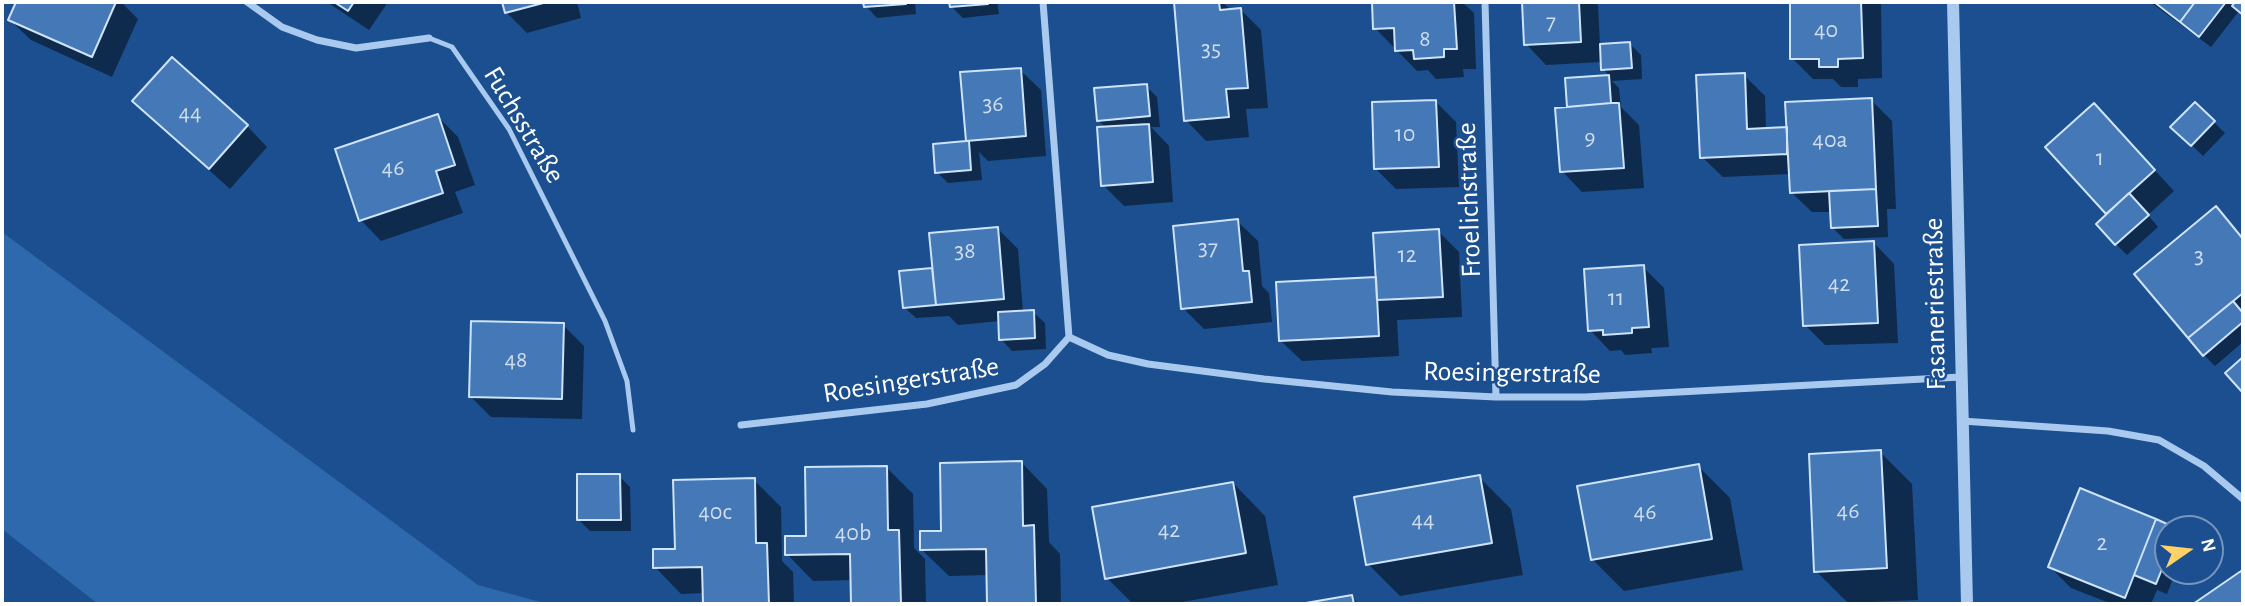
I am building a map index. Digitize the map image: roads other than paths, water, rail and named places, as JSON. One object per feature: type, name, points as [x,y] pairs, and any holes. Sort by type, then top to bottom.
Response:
[{"type":"street","name":"Fuchsstraße","points":[[247,2],[282,27],[330,43],[356,48],[429,38]]},
{"type":"street","points":[[1043,2],[1069,337]]},
{"type":"street","name":"Froelichstraße","points":[[1485,2],[1496,397]]},
{"type":"street","name":"Fasaneriestraße","points":[[1953,2],[1967,604]]},
{"type":"street","name":"Roesingerstraße","points":[[741,425],[927,404],[1016,385],[1045,364],[1069,337],[1108,355],[1148,364],[1367,389],[1496,397],[1585,397],[1961,377]]},
{"type":"street","points":[[1962,421],[2108,430],[2159,440],[2204,466],[2243,499]]},
{"type":"lane","name":"Fuchsstraße","points":[[429,38],[452,47],[509,129],[605,321],[627,380],[633,430]]}]
